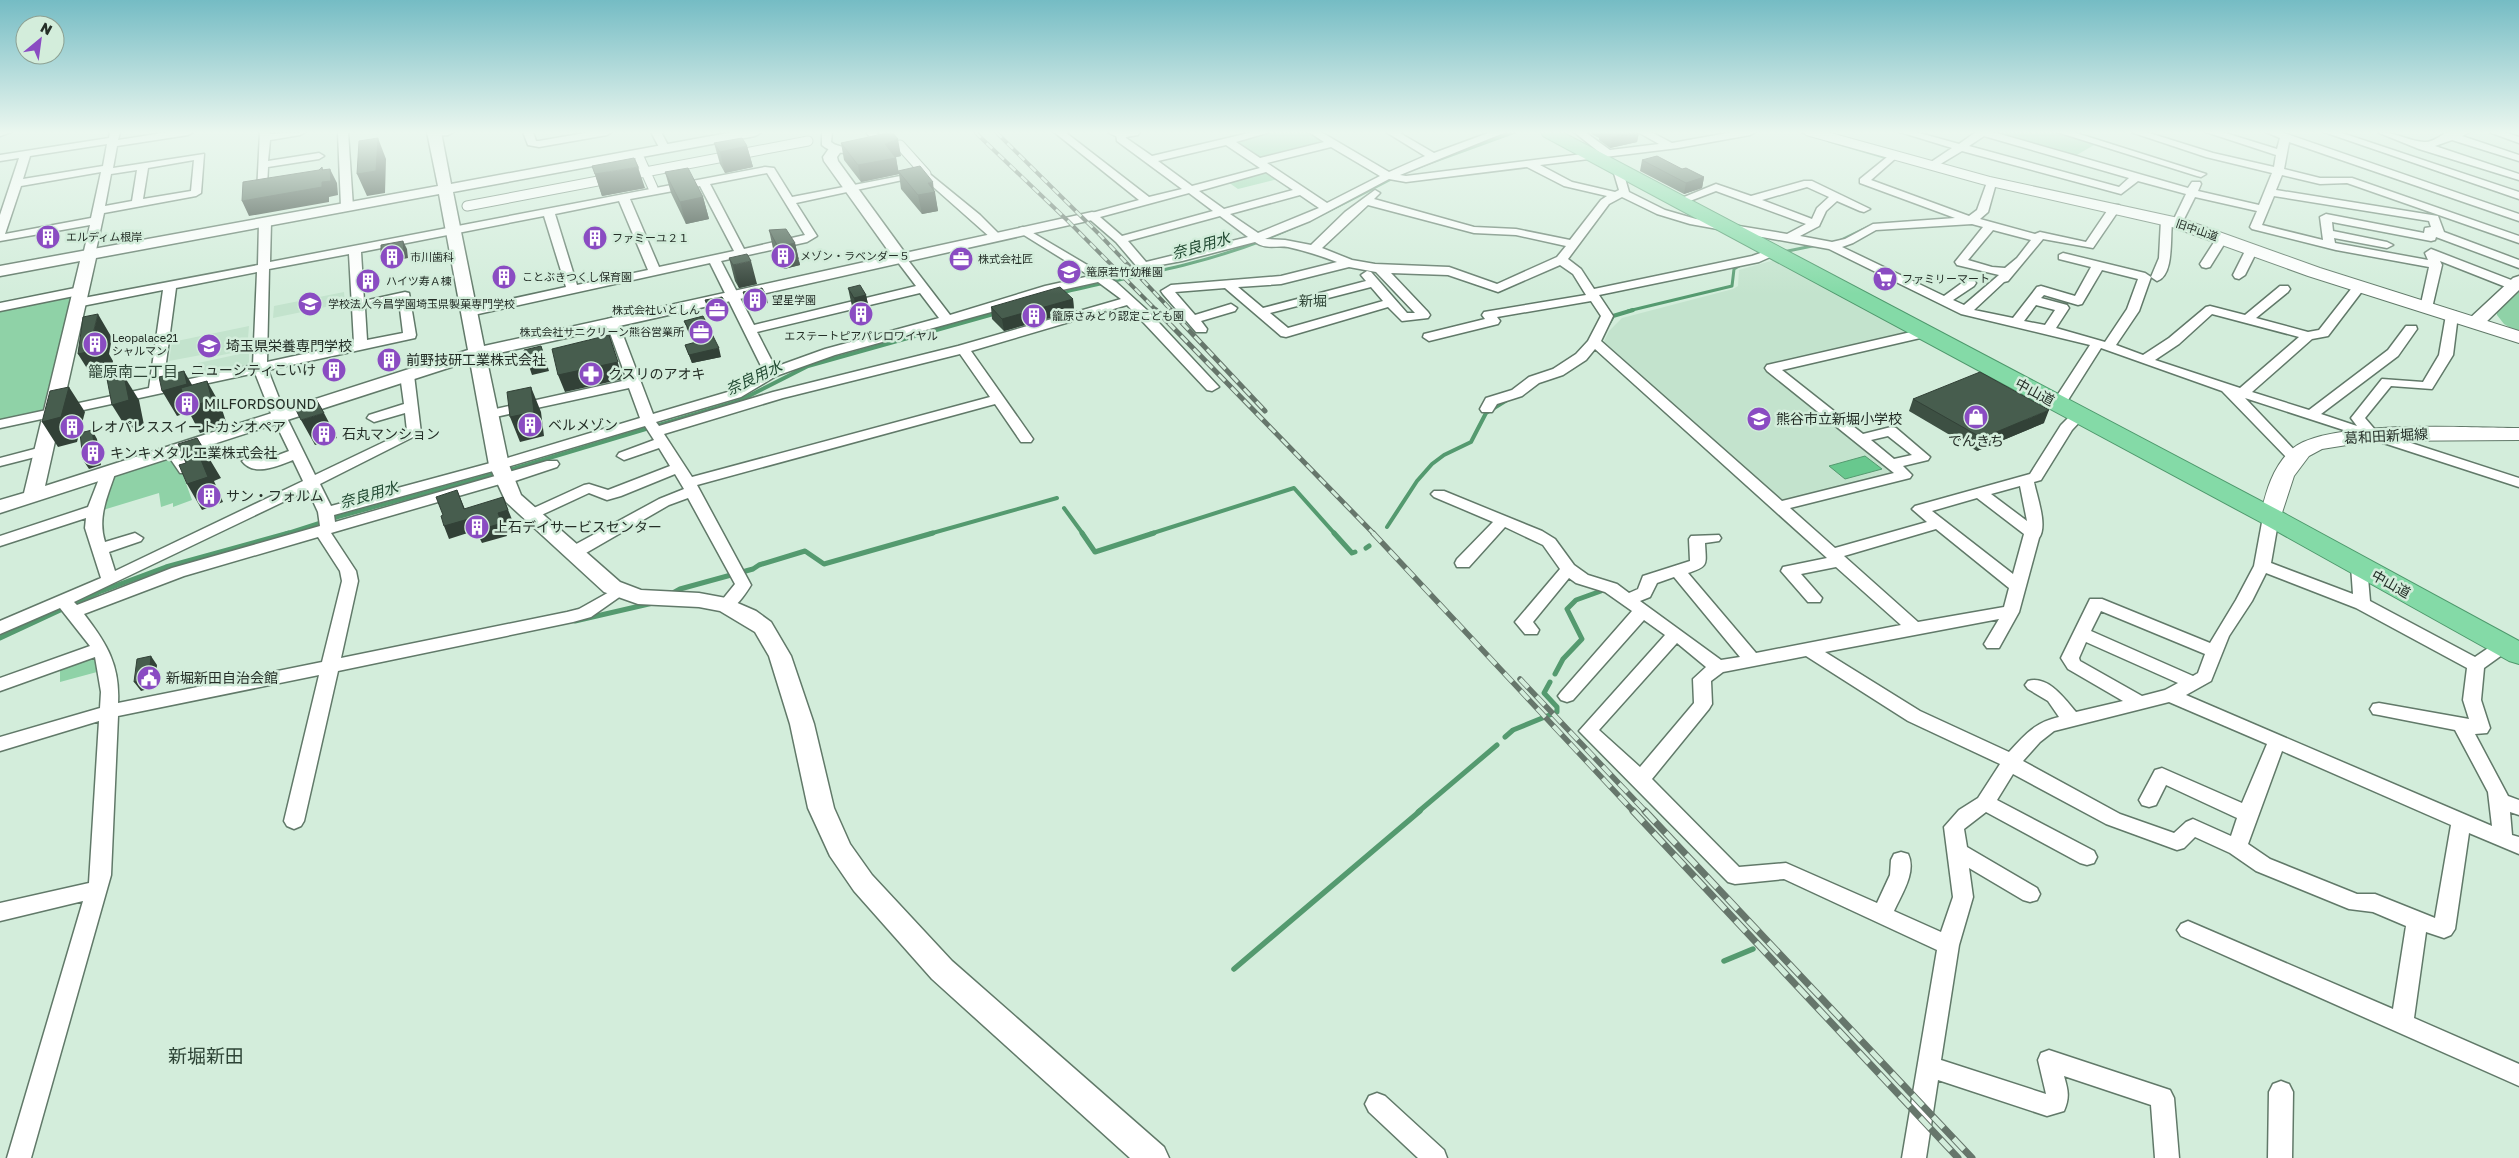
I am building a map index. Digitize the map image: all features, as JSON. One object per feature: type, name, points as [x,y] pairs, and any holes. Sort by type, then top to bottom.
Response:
[{"type":"highway","name":"中山道","points":[[1651,186],[1730,229],[1781,245],[1924,333],[2271,517],[2511,650]]},
{"type":"main road","name":"旧中山道","points":[[2011,186],[2115,207],[2172,221],[2360,287],[2519,337]]},
{"type":"main road","name":"葛和田新堀線","points":[[2271,517],[2279,481],[2294,457],[2304,449],[2331,440],[2372,435],[2519,434]]},
{"type":"street","points":[[0,232],[17,186]]},
{"type":"street","points":[[34,496],[42,451],[89,255],[103,186]]},
{"type":"street","points":[[137,203],[140,186]]},
{"type":"street","points":[[0,238],[97,215],[137,203],[196,193],[197,186]]},
{"type":"street","points":[[261,186],[261,191],[278,188]]},
{"type":"street","points":[[346,186],[347,207]]},
{"type":"street","points":[[0,271],[461,186]]},
{"type":"street","points":[[467,206],[572,186]]},
{"type":"street","points":[[0,307],[170,285],[678,186]]},
{"type":"street","points":[[706,186],[741,254]]},
{"type":"street","points":[[469,312],[807,239],[811,236],[780,186]]},
{"type":"street","points":[[789,201],[862,186]]},
{"type":"street","points":[[937,186],[966,207],[996,236]]},
{"type":"street","points":[[1128,186],[1147,201]]},
{"type":"street","points":[[1185,186],[1259,241],[1285,243],[1314,249],[1353,263],[1380,268],[1449,271],[1498,288],[1561,260],[1605,202],[1625,191],[1622,186]]},
{"type":"street","points":[[0,507],[477,353],[732,294],[1092,216],[1202,186]]},
{"type":"street","points":[[1293,186],[1327,208]]},
{"type":"street","points":[[1092,216],[1120,240],[1143,266],[1259,241],[1375,186]]},
{"type":"street","points":[[1314,249],[1349,214],[1384,186]]},
{"type":"street","points":[[1578,186],[1618,194],[1661,212],[1694,222],[1730,229]]},
{"type":"street","points":[[1751,200],[1798,186]]},
{"type":"street","points":[[1815,186],[1864,209]]},
{"type":"street","points":[[1875,186],[1906,200],[1969,221],[2038,238]]},
{"type":"street","points":[[2102,186],[2121,191],[2126,186]]},
{"type":"street","points":[[2170,186],[2264,209]]},
{"type":"street","points":[[2158,276],[2165,258],[2165,234],[2196,186]]},
{"type":"street","points":[[2272,186],[2256,227],[2431,253],[2515,289],[2476,322]]},
{"type":"street","points":[[2363,186],[2440,216],[2519,240]]},
{"type":"street","points":[[2429,186],[2519,218]]},
{"type":"street","points":[[2489,186],[2519,196]]},
{"type":"street","points":[[1678,202],[1716,187],[1815,224]]},
{"type":"street","points":[[1781,245],[1832,246],[1849,241],[1874,227],[1969,221],[1982,212],[1990,187]]},
{"type":"street","points":[[851,188],[947,320]]},
{"type":"street","points":[[445,189],[502,474],[513,498],[572,553],[620,592],[638,597],[699,600],[726,605],[748,616],[763,627],[780,656],[802,724],[821,808],[839,849],[863,883],[942,970],[1153,1158]]},
{"type":"street","points":[[1120,240],[1301,191]]},
{"type":"street","points":[[2270,192],[2440,216]]},
{"type":"street","points":[[1429,337],[1494,321],[1488,315],[1593,295],[1755,259],[1815,224],[1821,210],[1836,196]]},
{"type":"street","points":[[623,197],[654,272]]},
{"type":"street","points":[[1367,201],[1474,230],[1516,232],[1573,244]]},
{"type":"street","points":[[1990,226],[1961,262],[2002,274],[2012,271],[2040,235],[2089,246],[2115,207]]},
{"type":"street","points":[[548,211],[573,290]]},
{"type":"street","points":[[2429,230],[2438,232],[2440,216]]},
{"type":"street","points":[[2328,239],[2326,217],[2431,238],[2429,230]]},
{"type":"street","points":[[265,222],[260,367],[278,416],[327,520],[323,532],[348,571],[350,581],[294,821]]},
{"type":"street","points":[[1023,230],[1104,281],[1128,300],[1212,387]]},
{"type":"street","points":[[2429,230],[2519,264]]},
{"type":"street","points":[[2206,264],[2222,238]]},
{"type":"street","points":[[2328,239],[2436,265]]},
{"type":"street","points":[[1832,246],[1965,311],[2103,345],[2519,483]]},
{"type":"street","points":[[355,249],[361,345]]},
{"type":"street","points":[[2239,275],[2252,249]]},
{"type":"street","points":[[2426,308],[2436,265],[2431,253]]},
{"type":"street","points":[[2058,405],[2103,345],[2133,311],[2144,277],[2063,257]]},
{"type":"street","points":[[714,259],[772,373]]},
{"type":"street","points":[[1487,409],[1491,401],[1517,392],[1538,378],[1558,372],[1581,357],[1594,342],[1607,316],[1577,272],[1561,260]]},
{"type":"street","points":[[1353,263],[1406,318],[1424,315],[1380,268]]},
{"type":"street","points":[[1231,308],[1197,325],[1166,291],[1171,289],[1281,280],[1353,263]]},
{"type":"street","points":[[2016,323],[2041,290],[2078,301],[2098,266]]},
{"type":"street","points":[[1965,311],[2000,278],[2004,278],[2007,272]]},
{"type":"street","points":[[624,456],[654,431],[736,394],[772,373],[830,352],[1009,303],[1049,289],[1104,281]]},
{"type":"street","points":[[1261,312],[1373,283]]},
{"type":"street","points":[[1944,301],[1970,283]]},
{"type":"street","points":[[1227,284],[1286,333],[1391,302]]},
{"type":"street","points":[[155,390],[170,285]]},
{"type":"street","points":[[2145,360],[2174,341],[2189,326],[2210,310],[2308,336],[2323,333],[2360,287]]},
{"type":"street","points":[[750,330],[924,288]]},
{"type":"street","points":[[2248,319],[2284,289]]},
{"type":"street","points":[[0,424],[410,335],[405,296],[358,306]]},
{"type":"street","points":[[0,628],[178,572],[327,520],[502,474],[778,395],[963,349],[1128,300]]},
{"type":"street","points":[[2033,300],[2063,308],[2048,330]]},
{"type":"street","points":[[2372,435],[2358,418],[2387,382],[2427,386],[2446,356],[2452,315]]},
{"type":"street","points":[[612,322],[632,382],[654,431],[690,487],[743,585],[726,605]]},
{"type":"street","points":[[2313,414],[2393,353],[2411,329]]},
{"type":"street","points":[[1780,506],[1905,475],[1772,368],[1924,333]]},
{"type":"street","points":[[2244,392],[2308,336]]},
{"type":"street","points":[[1594,342],[1915,628]]},
{"type":"street","points":[[963,349],[1026,439]]},
{"type":"street","points":[[68,606],[110,580],[309,482],[414,433],[407,375]]},
{"type":"street","points":[[491,414],[632,382]]},
{"type":"street","points":[[2226,387],[2294,457]]},
{"type":"street","points":[[572,553],[690,487],[998,399]]},
{"type":"street","points":[[374,418],[411,406]]},
{"type":"street","points":[[2018,586],[1920,509],[2036,477],[2066,428],[2079,416]]},
{"type":"street","points":[[1860,439],[1890,431],[1923,457],[1892,464]]},
{"type":"street","points":[[0,462],[42,451]]},
{"type":"street","points":[[172,451],[185,470]]},
{"type":"street","points":[[248,461],[254,465],[261,465],[296,453]]},
{"type":"street","points":[[502,474],[552,464]]},
{"type":"street","points":[[530,515],[589,488],[607,495],[616,493],[678,468]]},
{"type":"street","points":[[108,472],[95,510],[93,528],[110,580]]},
{"type":"street","points":[[1993,644],[2011,612],[2034,534],[2035,523],[2026,480]]},
{"type":"street","points":[[1980,492],[2034,534]]},
{"type":"street","points":[[1439,494],[1465,503],[1502,522],[1536,534],[1549,542],[1568,569],[1582,579],[1611,588],[1718,667]]},
{"type":"street","points":[[0,541],[95,510]]},
{"type":"street","points":[[1914,1158],[1948,946],[1963,898],[1954,827],[1966,815],[1985,803],[2012,762],[2033,737],[2048,726],[2170,695],[2205,676],[2214,651],[2229,622],[2254,583],[2261,565],[2271,517]]},
{"type":"street","points":[[1463,563],[1502,522]]},
{"type":"street","points":[[1814,598],[1789,571],[1938,524]]},
{"type":"street","points":[[100,549],[135,538]]},
{"type":"street","points":[[1627,600],[1644,592],[1649,586],[1649,580],[1698,564],[1697,539],[1713,538]]},
{"type":"street","points":[[2261,565],[2362,604],[2476,665]]},
{"type":"street","points":[[2359,566],[2362,604]]},
{"type":"street","points":[[1531,630],[1523,622],[1568,569]]},
{"type":"street","points":[[1677,570],[1752,660]]},
{"type":"street","points":[[0,744],[108,712],[567,618],[585,613],[620,592]]},
{"type":"street","points":[[2140,703],[2074,665],[2070,658],[2096,603],[2214,651]]},
{"type":"street","points":[[19,1158],[101,875],[110,692],[105,660],[100,649],[68,606]]},
{"type":"street","points":[[1567,696],[1642,611]]},
{"type":"street","points":[[1640,780],[1703,704],[1702,679],[1718,667],[1976,616],[2011,612]]},
{"type":"street","points":[[2082,633],[2193,683]]},
{"type":"street","points":[[1675,634],[1588,731],[1606,744],[1735,876],[1786,871],[1948,946]]},
{"type":"street","points":[[0,685],[100,649]]},
{"type":"street","points":[[1808,649],[1914,716],[2012,762],[2019,769],[2114,819],[2177,842],[2193,827],[2238,847],[2263,866],[2356,903],[2375,903],[2417,921],[2444,929],[2461,822]]},
{"type":"street","points":[[2476,665],[2511,650]]},
{"type":"street","points":[[2380,709],[2481,728],[2472,700],[2476,665]]},
{"type":"street","points":[[2034,685],[2054,697],[2071,719]]},
{"type":"street","points":[[2170,695],[2511,843]]},
{"type":"street","points":[[2461,724],[2498,792],[2511,843]]},
{"type":"street","points":[[2238,847],[2248,814],[2277,742]]},
{"type":"street","points":[[2149,800],[2162,775],[2248,814]]},
{"type":"street","points":[[2499,800],[2519,808]]},
{"type":"street","points":[[1985,803],[2087,857]]},
{"type":"street","points":[[1958,851],[2030,894]]},
{"type":"street","points":[[1881,916],[1900,875],[1901,860]]},
{"type":"street","points":[[0,912],[97,889]]},
{"type":"street","points":[[2402,1022],[2417,921]]},
{"type":"street","points":[[2188,930],[2402,1022],[2519,1076]]},
{"type":"street","points":[[1930,1067],[2046,1105],[2056,1103],[2058,1096],[2049,1060],[2162,1098],[2167,1158]]},
{"type":"street","points":[[2280,1158],[2281,1092]]},
{"type":"street","points":[[1377,1104],[1435,1158]]},
{"type":"shaded area","points":[[1234,186],[1250,186],[1238,189]]},
{"type":"shaded area","name":"熊谷市立新堀小学校","points":[[1778,259],[1908,333],[1765,365],[1893,473],[1783,501],[1603,343],[1609,331],[1622,318],[1733,289],[1738,286],[1739,270]]},
{"type":"shaded area","points":[[2519,290],[2519,333],[2504,324],[2497,315],[2497,311]]},
{"type":"shaded area","name":"学校法人今昌学園埼玉県製菓専門学校","points":[[344,292],[345,303],[273,318],[274,306]]},
{"type":"shaded area","points":[[66,296],[71,297],[43,409],[37,413],[0,421],[0,309]]},
{"type":"shaded area","name":"埼玉県栄養専門学校","points":[[249,326],[247,350],[217,356],[217,352],[169,361],[172,342]]},
{"type":"shaded area","points":[[249,352],[249,364],[197,375],[198,363]]},
{"type":"shaded area","points":[[1865,456],[1882,469],[1845,479],[1829,466]]},
{"type":"shaded area","points":[[170,458],[183,475],[192,500],[173,507],[173,503],[161,507],[159,493],[103,510],[114,477]]},
{"type":"shaded area","points":[[94,657],[97,672],[60,682],[60,665]]},
{"type":"building","points":[[243,186],[322,186],[322,187],[242,201]]},
{"type":"building","points":[[672,186],[697,186],[703,197],[680,202]]},
{"type":"building","points":[[911,186],[930,186],[935,192],[918,195]]},
{"type":"building","points":[[786,229],[795,243],[778,247],[769,230]]},
{"type":"building","points":[[403,241],[404,251],[381,255],[381,245]]},
{"type":"building","points":[[747,254],[751,261],[733,265],[729,258]]},
{"type":"building","points":[[860,285],[866,295],[854,298],[848,288]]},
{"type":"building","points":[[1060,287],[1073,299],[1002,319],[991,307]]},
{"type":"building","points":[[762,288],[766,295],[747,299],[743,292]]},
{"type":"building","points":[[722,297],[727,305],[711,311],[705,300]]},
{"type":"building","points":[[98,314],[92,338],[98,337],[96,350],[78,354],[83,317]]},
{"type":"building","points":[[703,316],[719,348],[689,355],[685,345],[696,342],[684,321]]},
{"type":"building","points":[[609,335],[618,362],[558,375],[552,349]]},
{"type":"building","points":[[541,346],[546,362],[529,366],[524,350]]},
{"type":"building","points":[[184,371],[187,384],[162,391],[159,377]]},
{"type":"building","name":"でんきち","points":[[1980,372],[2049,410],[1982,438],[1913,399]]},
{"type":"building","points":[[124,376],[129,400],[112,405],[107,379]]},
{"type":"building","points":[[207,381],[212,400],[186,408],[181,388]]},
{"type":"building","points":[[69,387],[61,417],[42,422],[50,391]]},
{"type":"building","points":[[531,387],[534,412],[510,417],[507,392]]},
{"type":"building","points":[[316,399],[324,413],[301,420],[294,406]]},
{"type":"building","points":[[92,430],[96,456],[83,460],[80,433]]},
{"type":"building","points":[[197,438],[206,453],[199,455],[208,477],[187,484],[179,465],[186,463],[178,444]]},
{"type":"building","points":[[457,490],[464,509],[503,497],[508,510],[498,513],[502,523],[476,531],[472,518],[444,526],[441,516],[443,515],[436,497]]},
{"type":"building","points":[[151,656],[149,678],[134,682],[137,659]]},
{"type":"waterway","name":"奈良用水","points":[[1061,293],[1187,264],[1237,250],[1312,219],[1378,186]]},
{"type":"waterway","points":[[1883,224],[1908,222]]},
{"type":"waterway","points":[[1839,241],[1868,227]]},
{"type":"waterway","points":[[1783,252],[1817,245]]},
{"type":"waterway","points":[[1628,311],[1732,286],[1734,269],[1739,266]]},
{"type":"waterway","points":[[1609,323],[1613,316],[1633,310]]},
{"type":"waterway","name":"奈良用水","points":[[506,471],[739,401],[808,366],[997,313]]},
{"type":"waterway","points":[[1387,527],[1417,481],[1432,464],[1444,455],[1471,442],[1486,413],[1507,400]]},
{"type":"waterway","name":"奈良用水","points":[[285,534],[338,517],[498,473]]},
{"type":"waterway","points":[[1150,534],[1294,488],[1335,534]]},
{"type":"waterway","points":[[929,534],[1057,498]]},
{"type":"waterway","points":[[1064,508],[1083,534]]},
{"type":"waterway","name":"奈良用水","points":[[0,638],[99,592],[166,567],[289,533]]},
{"type":"waterway","points":[[671,594],[680,589],[753,569],[759,565],[805,551],[824,564],[933,533]]},
{"type":"waterway","points":[[1082,533],[1095,552],[1154,533]]},
{"type":"waterway","points":[[1334,533],[1352,553],[1355,552]]},
{"type":"waterway","points":[[1555,674],[1563,659],[1582,639],[1567,609],[1576,600],[1601,591]]},
{"type":"waterway","points":[[575,621],[653,603]]},
{"type":"waterway","points":[[1505,737],[1513,730],[1557,712],[1557,707],[1544,693],[1550,682]]},
{"type":"waterway","points":[[1418,812],[1497,745]]},
{"type":"waterway","points":[[1234,969],[1420,811]]},
{"type":"waterway","points":[[1724,961],[1753,949]]},
{"type":"railway","points":[[1031,186],[1157,311]]},
{"type":"railway","points":[[1051,186],[1172,311]]},
{"type":"railway","points":[[1156,310],[1374,534]]},
{"type":"railway","points":[[1170,310],[1265,411]]},
{"type":"railway","points":[[1373,533],[1634,812]]},
{"type":"railway","points":[[1520,679],[1646,812]]},
{"type":"railway","points":[[1633,811],[1958,1158]]},
{"type":"railway","points":[[1645,811],[1972,1158]]},
{"type":"place","name":"エルディム根岸","points":[[48,237]]},
{"type":"place","name":"ファミーユ２１","points":[[595,238]]},
{"type":"place","name":"メゾン・ラベンダー５","points":[[783,256]]},
{"type":"place","name":"市川歯科","points":[[392,257]]},
{"type":"place","name":"株式会社匠","points":[[961,259]]},
{"type":"place","name":"篭原若竹幼稚園","points":[[1069,272]]},
{"type":"place","name":"ことぶきつくし保育園","points":[[504,277]]},
{"type":"place","name":"ファミリーマート","points":[[1885,279]]},
{"type":"place","name":"ハイツ寿Ａ棟","points":[[368,281]]},
{"type":"place","name":"望星学園","points":[[755,300]]},
{"type":"place","name":"学校法人今昌学園埼玉県製菓専門学校","points":[[310,304]]},
{"type":"place","name":"株式会社いとしん","points":[[717,310]]},
{"type":"place","name":"エステートピアパレロワイヤル","points":[[861,314]]},
{"type":"place","name":"籠原さみどり認定こども園","points":[[1034,316]]},
{"type":"place","name":"株式会社サニクリーン熊谷営業所","points":[[701,332]]},
{"type":"place","name":"Leopalace21 シャルマン","points":[[95,344]]},
{"type":"place","name":"埼玉県栄養専門学校","points":[[209,346]]},
{"type":"place","name":"前野技研工業株式会社","points":[[389,360]]},
{"type":"place","name":"ニューシティこいけ","points":[[334,370]]},
{"type":"place","name":"クスリのアオキ","points":[[591,374]]},
{"type":"place","name":"MILFORDSOUND","points":[[187,404]]},
{"type":"place","name":"でんきち","points":[[1976,417]]},
{"type":"place","name":"熊谷市立新堀小学校","points":[[1759,419]]},
{"type":"place","name":"ベルメゾン","points":[[530,425]]},
{"type":"place","name":"レオパレススイートカシオペア","points":[[72,427]]},
{"type":"place","name":"石丸マンション","points":[[324,434]]},
{"type":"place","name":"キンキメタル工業株式会社","points":[[93,453]]},
{"type":"place","name":"サン・フォルム","points":[[209,496]]},
{"type":"place","name":"上石デイサービスセンター","points":[[477,527]]},
{"type":"place","name":"新堀新田自治会館","points":[[149,678]]},
{"type":"district","name":"新堀","points":[[1313,301]]},
{"type":"district","name":"籠原南二丁目","points":[[133,372]]},
{"type":"district","name":"新堀新田","points":[[206,1056]]}]
